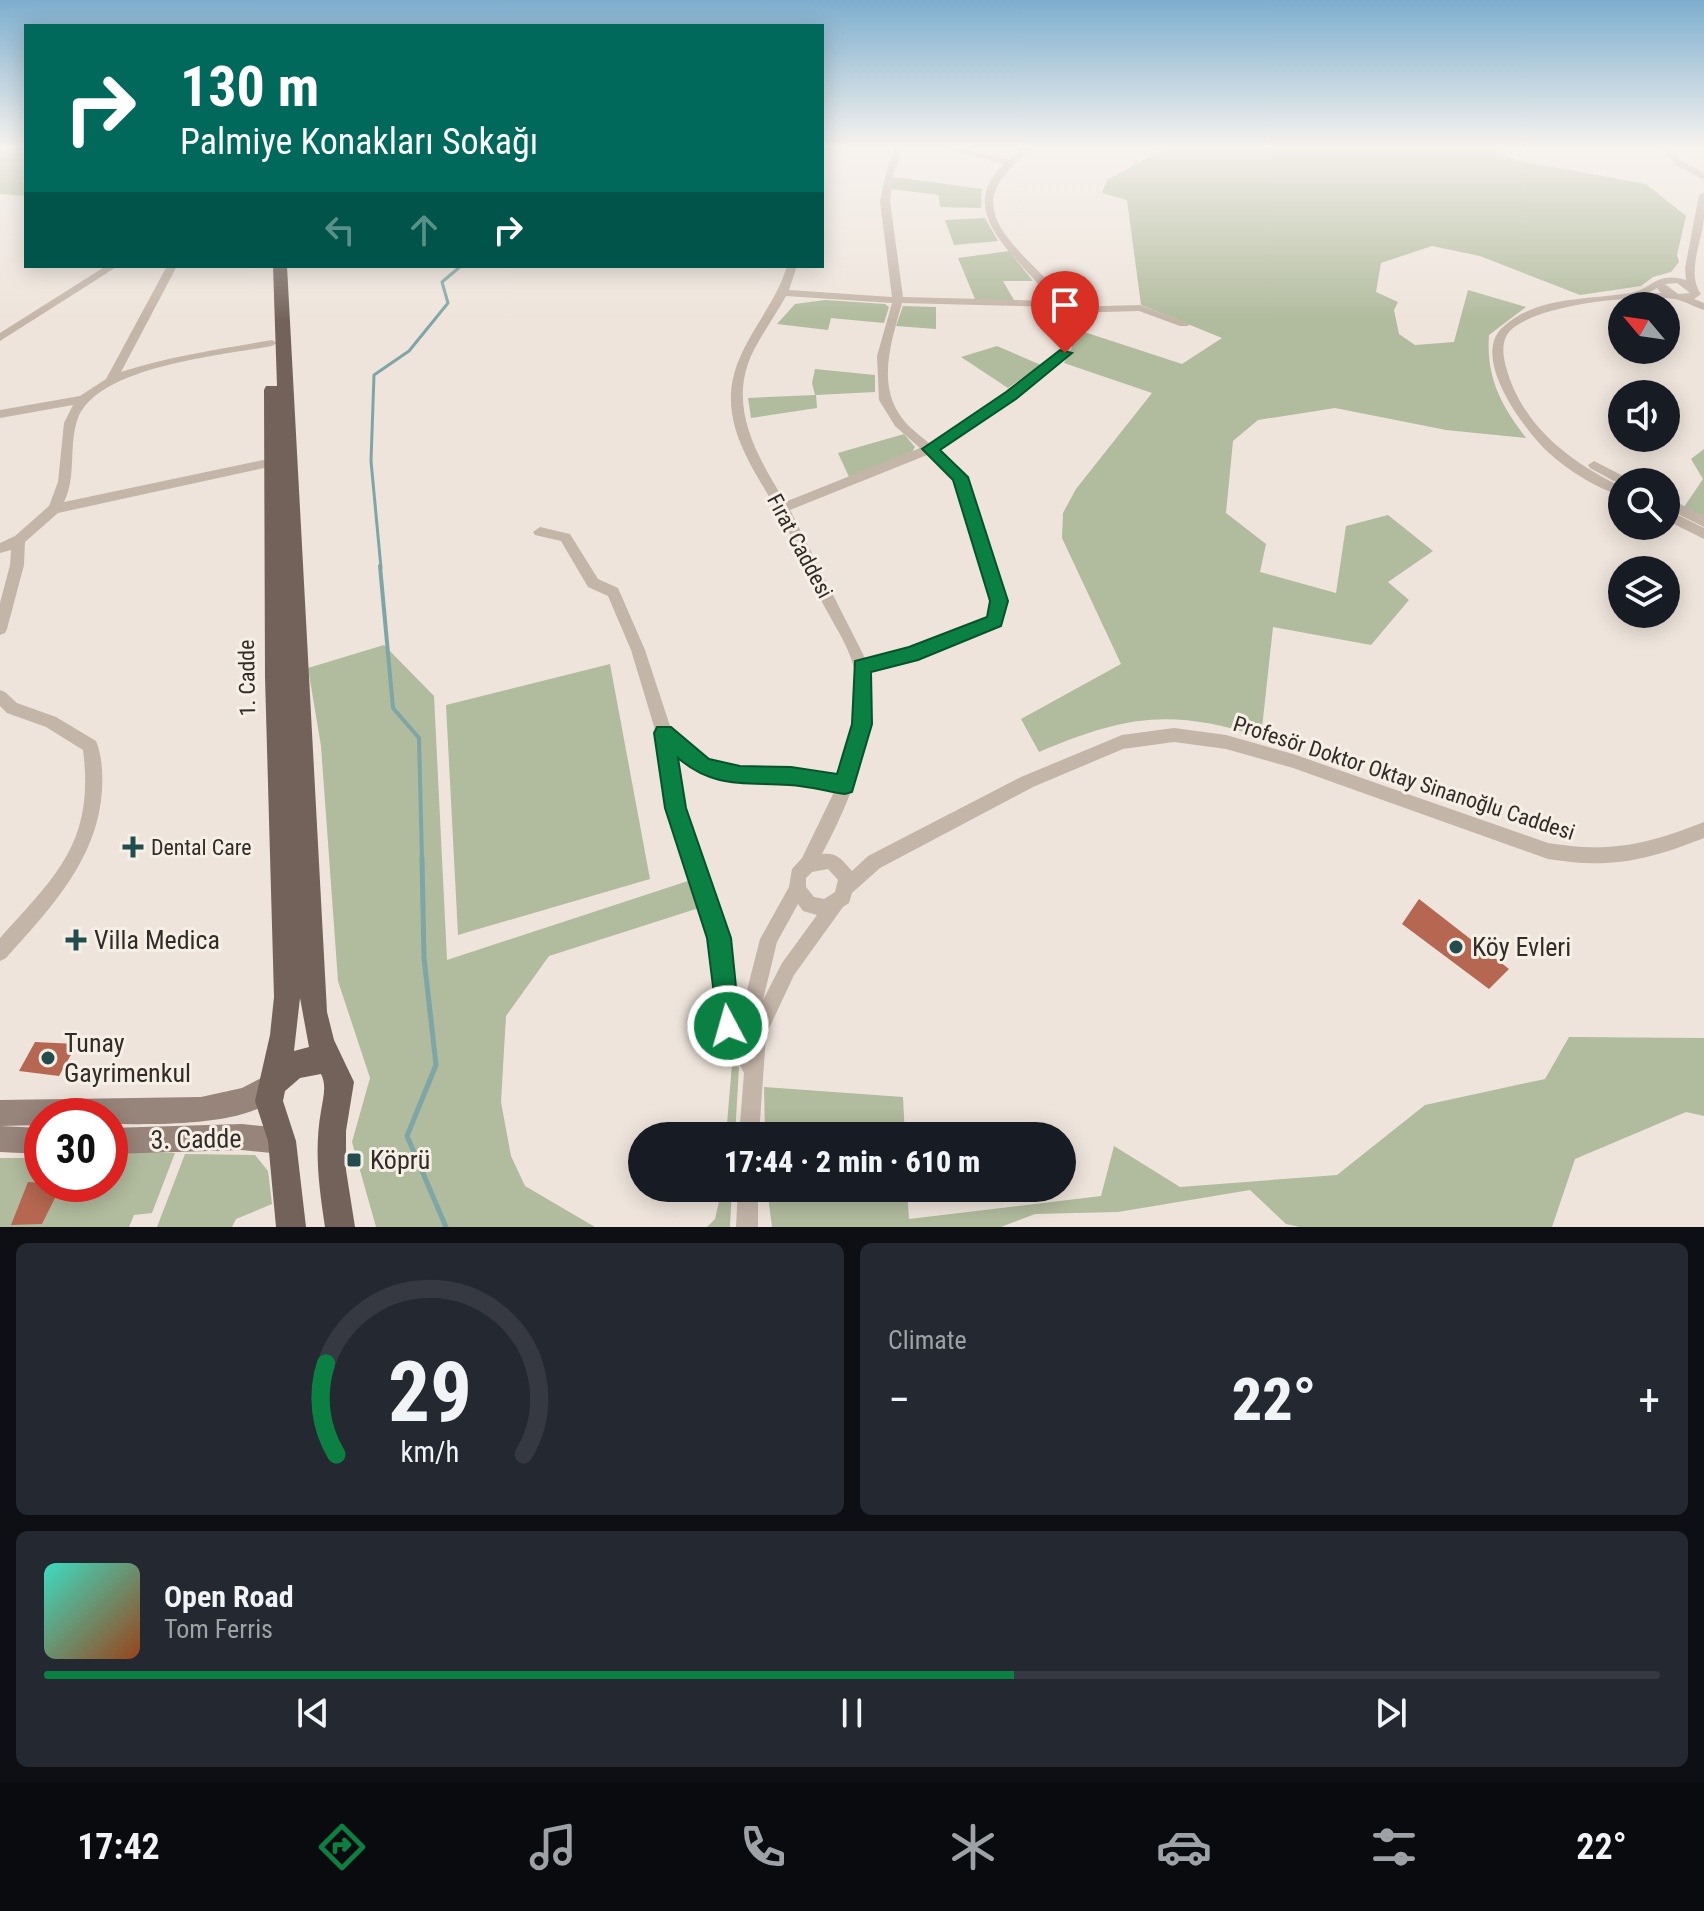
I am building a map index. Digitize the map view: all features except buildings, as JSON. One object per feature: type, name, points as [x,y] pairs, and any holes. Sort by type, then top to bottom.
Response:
[{"type":"main road","name":"1. Cadde","points":[[270,268],[287,997],[284,1035],[271,1086],[271,1114],[282,1141],[291,1227]]},
{"type":"main road","points":[[280,268],[314,1012],[321,1043],[340,1082],[332,1131],[331,1170],[340,1227]]},
{"type":"main road","points":[[271,1086],[295,1063],[309,1060],[331,1062]]},
{"type":"main road","name":"3. Cadde","points":[[0,1113],[201,1110],[246,1100],[271,1086]]},
{"type":"main road","name":"3. Cadde","points":[[128,1140],[242,1137],[282,1141]]},
{"type":"main road","points":[[0,1139],[24,1140]]},
{"type":"street","points":[[861,667],[911,654],[995,621],[999,601],[960,477],[899,423],[885,400],[882,356],[898,300],[886,205]]},
{"type":"street","points":[[783,508],[930,449],[1011,396],[1065,353],[1060,307],[994,230],[988,205]]},
{"type":"street","points":[[1680,297],[1695,296],[1690,268],[1703,209]]},
{"type":"street","points":[[0,338],[110,268]]},
{"type":"street","points":[[111,380],[171,268]]},
{"type":"street","name":"Fırat Caddesi","points":[[791,268],[784,293],[741,362],[737,392],[739,422],[750,456],[783,508],[861,667],[862,724],[845,785],[825,835],[808,864]]},
{"type":"street","points":[[1643,292],[1683,276],[1690,268]]},
{"type":"street","points":[[1665,281],[1694,288],[1704,300]]},
{"type":"street","points":[[1665,281],[1663,290],[1667,292]]},
{"type":"street","points":[[784,293],[1140,308],[1184,324]]},
{"type":"street","points":[[1680,298],[1704,307]]},
{"type":"street","points":[[1608,299],[1544,309],[1521,318],[1504,331],[1496,344],[1497,366],[1531,427],[1554,451],[1608,484]]},
{"type":"street","points":[[0,548],[18,541],[54,509],[63,485],[69,427],[74,411],[85,399],[111,380],[272,343]]},
{"type":"street","points":[[0,414],[85,399]]},
{"type":"street","points":[[1525,415],[1562,446],[1608,472]]},
{"type":"street","points":[[54,509],[273,462]]},
{"type":"street","points":[[1680,509],[1704,522]]},
{"type":"street","points":[[1680,521],[1704,534]]},
{"type":"street","points":[[540,532],[565,537],[593,583],[613,592],[638,650],[664,733],[675,808],[719,938],[728,1026],[753,1071]]},
{"type":"street","points":[[0,629],[17,565],[18,541]]},
{"type":"street","points":[[0,696],[12,708],[51,722],[90,746],[96,771],[94,813],[84,845],[56,887],[0,952]]},
{"type":"street","points":[[664,733],[703,767],[740,775],[791,776],[845,785]]},
{"type":"street","name":"Profesör Doktor Oktay Sinanoğlu Caddesi","points":[[847,887],[874,862],[1027,782],[1122,742],[1174,735],[1226,742],[1293,761],[1548,851],[1576,856],[1631,857],[1704,830]]},
{"type":"street","points":[[757,1034],[788,969],[847,887],[843,870],[834,862],[825,835]]},
{"type":"street","points":[[750,1122],[757,1034],[754,998],[769,939],[797,889],[798,875],[808,864],[834,862]]},
{"type":"street","name":"Profesör Doktor Oktay Sinanoğlu Caddesi","points":[[834,862],[874,862]]},
{"type":"street","points":[[797,889],[803,901],[815,908],[836,905]]},
{"type":"street","points":[[747,1227],[748,1202]]},
{"type":"green space","points":[[940,205],[981,205],[981,208]]},
{"type":"green space","points":[[1128,205],[1673,205],[1686,216],[1677,255],[1679,262],[1671,272],[1653,277],[1641,286],[1580,295],[1480,256],[1432,246],[1381,263],[1376,292],[1398,302],[1394,310],[1399,334],[1415,345],[1454,342],[1468,290],[1526,307],[1489,335],[1489,350],[1497,390],[1526,438],[1446,430],[1335,408],[1258,420],[1233,441],[1226,513],[1266,544],[1260,572],[1336,593],[1346,526],[1388,515],[1433,551],[1388,582],[1409,600],[1371,645],[1273,627],[1261,737],[1200,722],[1148,720],[1097,730],[1039,752],[1021,719],[1121,664],[1062,538],[1063,513],[1076,489],[1152,393],[1064,363],[1072,347],[1069,327],[1182,364],[1222,338],[1141,305]]},
{"type":"green space","points":[[985,218],[998,241],[954,245],[945,220]]},
{"type":"green space","points":[[1009,251],[1033,281],[1003,281],[1015,302],[975,299],[958,258]]},
{"type":"green space","points":[[825,300],[885,304],[889,307],[884,323],[831,318],[828,330],[777,324],[795,304]]},
{"type":"green space","points":[[903,306],[936,307],[936,329],[896,326]]},
{"type":"green space","points":[[997,346],[1041,365],[1008,388],[961,357]]},
{"type":"green space","points":[[815,369],[875,375],[875,392],[816,395],[817,408],[751,418],[748,398],[815,395],[812,383]]},
{"type":"green space","points":[[904,434],[915,447],[912,452],[849,477],[838,453]]},
{"type":"green space","points":[[1704,449],[1704,518],[1684,507],[1703,479],[1691,459]]},
{"type":"green space","points":[[384,645],[434,696],[447,960],[691,880],[695,884],[699,908],[549,956],[506,1016],[501,1102],[511,1156],[525,1186],[595,1227],[376,1227],[352,1142],[370,1078],[338,981],[321,746],[308,668]]},
{"type":"green space","points":[[610,664],[650,879],[458,935],[446,705]]},
{"type":"green space","points":[[1569,1037],[1704,1038],[1704,1116],[1686,1112],[1575,1159],[1552,1227],[1300,1227],[1286,1224],[1250,1190],[1118,1212],[1035,1214],[1001,1227],[772,1227],[769,1202],[908,1202],[909,1219],[1051,1202],[1076,1202],[1076,1199],[1101,1196],[1114,1146],[1180,1187],[1337,1175],[1425,1105],[1545,1079]]},
{"type":"green space","points":[[732,1064],[739,1067],[736,1122],[727,1122]]},
{"type":"green space","points":[[764,1087],[903,1097],[904,1122],[765,1122]]},
{"type":"green space","points":[[128,1153],[175,1153],[152,1213],[134,1215],[129,1227],[0,1227],[0,1158],[24,1158],[24,1202],[128,1202]]},
{"type":"green space","points":[[185,1154],[255,1155],[268,1171],[272,1204],[236,1219],[232,1227],[157,1227]]},
{"type":"green space","points":[[719,1202],[731,1202],[730,1227],[707,1227],[715,1219]]},
{"type":"waterway","points":[[381,568],[371,461],[374,375],[409,351],[448,303],[442,282],[459,268]]},
{"type":"waterway","points":[[380,566],[393,708],[419,738],[422,860]]},
{"type":"waterway","points":[[422,858],[424,958],[436,1065],[407,1136],[446,1227]]},
{"type":"place","name":"Dental Care","points":[[133,847]]},
{"type":"place","name":"Villa Medica","points":[[76,940]]},
{"type":"place","name":"Köy Evleri","points":[[1456,947]]},
{"type":"place","name":"Tunay Gayrimenkul","points":[[48,1058]]},
{"type":"place","name":"Köprü","points":[[354,1160]]},
{"type":"route","points":[[728,1026],[719,938],[675,808],[664,733],[703,767],[740,775],[791,776],[845,785],[862,724],[861,667],[911,654],[995,621],[999,601],[960,477],[930,449],[1011,396],[1065,353]]}]
